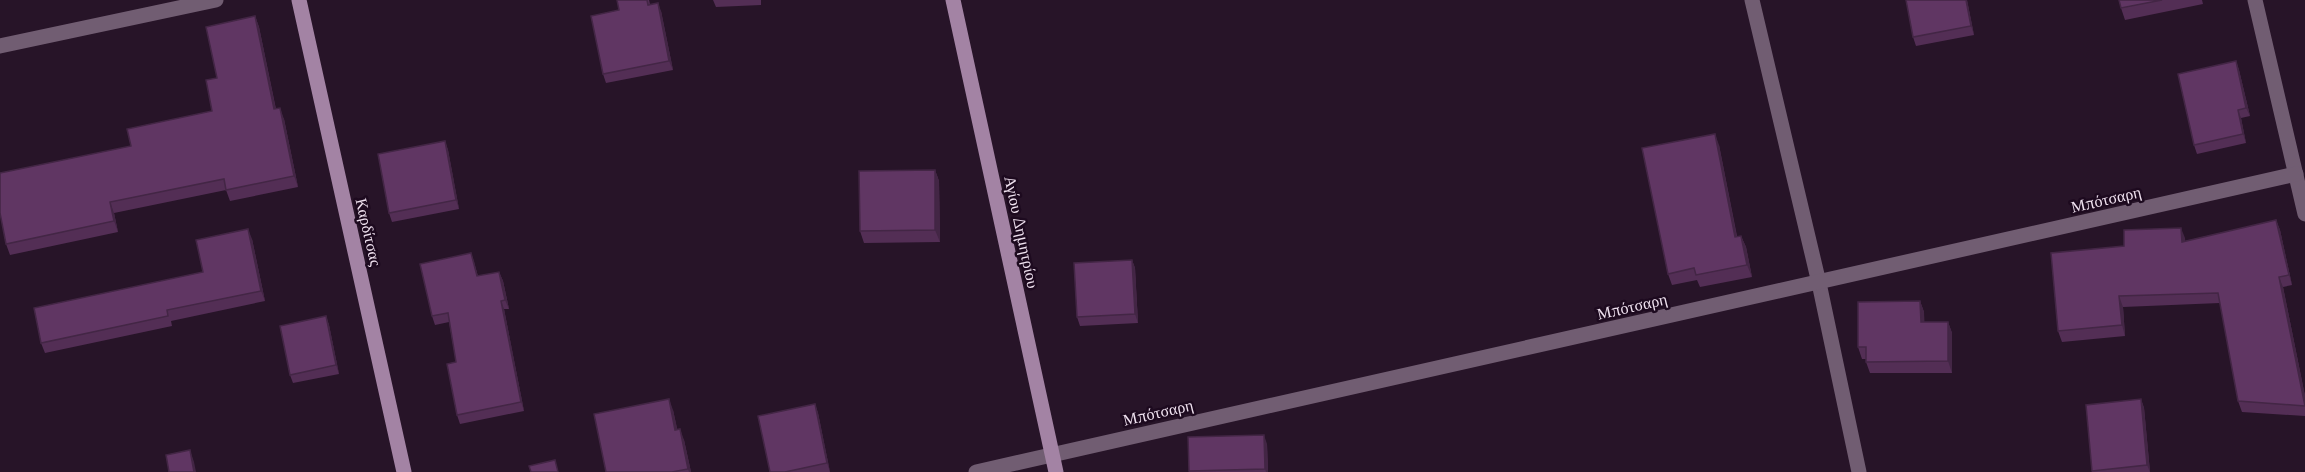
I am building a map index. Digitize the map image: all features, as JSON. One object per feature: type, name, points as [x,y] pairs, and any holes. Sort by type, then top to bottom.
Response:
[{"type":"street","points":[[0,46],[216,0]]},
{"type":"street","name":"Καρδίτσας","points":[[299,0],[404,472]]},
{"type":"street","name":"Αγίου Δημητρίου","points":[[953,0],[1056,472]]},
{"type":"street","points":[[1752,0],[1819,283],[1859,472]]},
{"type":"street","points":[[2255,0],[2305,214]]},
{"type":"street","name":"Μπότσαρη","points":[[976,472],[2296,174]]},
{"type":"building","points":[[617,0],[647,0],[648,5],[658,3],[669,61],[603,74],[591,16],[619,10]]},
{"type":"building","points":[[1906,0],[1966,0],[1971,26],[1913,37]]},
{"type":"building","points":[[2119,0],[2162,0],[2121,8]]},
{"type":"building","points":[[255,16],[274,109],[280,108],[294,176],[226,190],[224,179],[110,202],[114,221],[6,244],[0,213],[0,173],[131,146],[127,129],[212,111],[206,80],[217,78],[206,27]]},
{"type":"building","points":[[2236,61],[2246,108],[2238,110],[2243,134],[2194,145],[2178,74]]},
{"type":"building","points":[[1715,134],[1735,237],[1741,236],[1747,265],[1696,275],[1694,268],[1668,274],[1642,148]]},
{"type":"building","points":[[445,141],[456,200],[389,213],[378,154]]},
{"type":"building","points":[[935,170],[935,230],[860,231],[859,171]]},
{"type":"building","points":[[2276,220],[2289,275],[2279,277],[2305,406],[2238,401],[2218,293],[2119,296],[2122,325],[2058,331],[2051,253],[2124,246],[2124,230],[2181,228],[2182,242]]},
{"type":"building","points":[[248,229],[261,291],[167,310],[168,316],[41,343],[34,308],[203,272],[196,240]]},
{"type":"building","points":[[471,253],[477,276],[499,272],[505,300],[501,301],[521,402],[457,415],[447,364],[456,362],[448,313],[432,316],[420,264]]},
{"type":"building","points":[[1132,260],[1135,314],[1077,317],[1074,263]]},
{"type":"building","points":[[1920,301],[1921,322],[1948,322],[1948,361],[1866,362],[1866,347],[1858,347],[1858,302]]},
{"type":"building","points":[[326,316],[336,365],[290,375],[280,326]]},
{"type":"building","points":[[669,399],[675,430],[680,429],[688,469],[672,472],[606,472],[594,414]]},
{"type":"building","points":[[2141,399],[2147,465],[2092,471],[2086,405]]},
{"type":"building","points":[[815,404],[827,463],[785,472],[770,472],[758,416]]},
{"type":"building","points":[[1264,435],[1265,469],[1189,471],[1188,437]]},
{"type":"building","points":[[190,450],[194,472],[169,472],[166,455]]},
{"type":"building","points":[[555,460],[558,472],[531,472],[529,466]]}]
